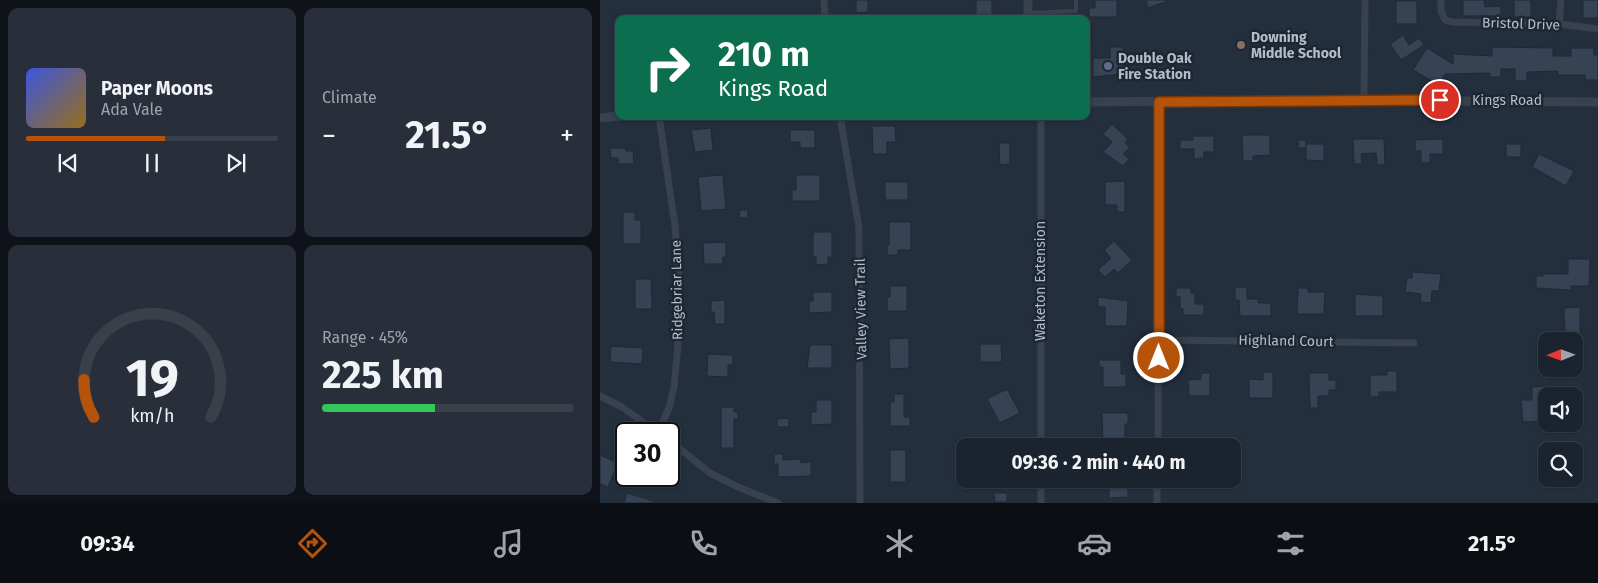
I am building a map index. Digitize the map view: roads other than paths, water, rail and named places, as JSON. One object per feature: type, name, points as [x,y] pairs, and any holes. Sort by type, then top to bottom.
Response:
[{"type":"street","points":[[824,0],[825,15]]},
{"type":"street","points":[[1028,0],[1028,15]]},
{"type":"street","points":[[1364,100],[1365,0]]},
{"type":"street","name":"Bristol Drive","points":[[1441,0],[1441,11],[1445,20],[1452,22],[1559,24],[1598,29]]},
{"type":"street","points":[[1559,24],[1561,0]]},
{"type":"street","name":"Kings Road","points":[[1090,102],[1364,100],[1598,102]]},
{"type":"street","points":[[1158,438],[1159,102]]},
{"type":"street","points":[[600,118],[615,116]]},
{"type":"street","name":"Ridgebriar Lane","points":[[660,120],[676,233],[679,275],[678,344],[674,387],[663,422]]},
{"type":"street","name":"Valley View Trail","points":[[841,120],[860,228],[860,503]]},
{"type":"street","name":"Waketon Extension","points":[[1041,120],[1041,438]]},
{"type":"street","name":"Highland Court","points":[[1159,340],[1414,343]]},
{"type":"street","points":[[600,396],[622,407],[643,422]]},
{"type":"street","points":[[680,449],[710,473],[738,487],[778,503]]},
{"type":"street","points":[[1041,488],[1041,503]]},
{"type":"street","points":[[1157,488],[1157,503]]},
{"type":"lane","points":[[1038,15],[1076,11],[1076,0]]},
{"type":"place","name":"Downing Middle School","points":[[1241,45]]},
{"type":"place","name":"Double Oak Fire Station","points":[[1108,66]]}]
